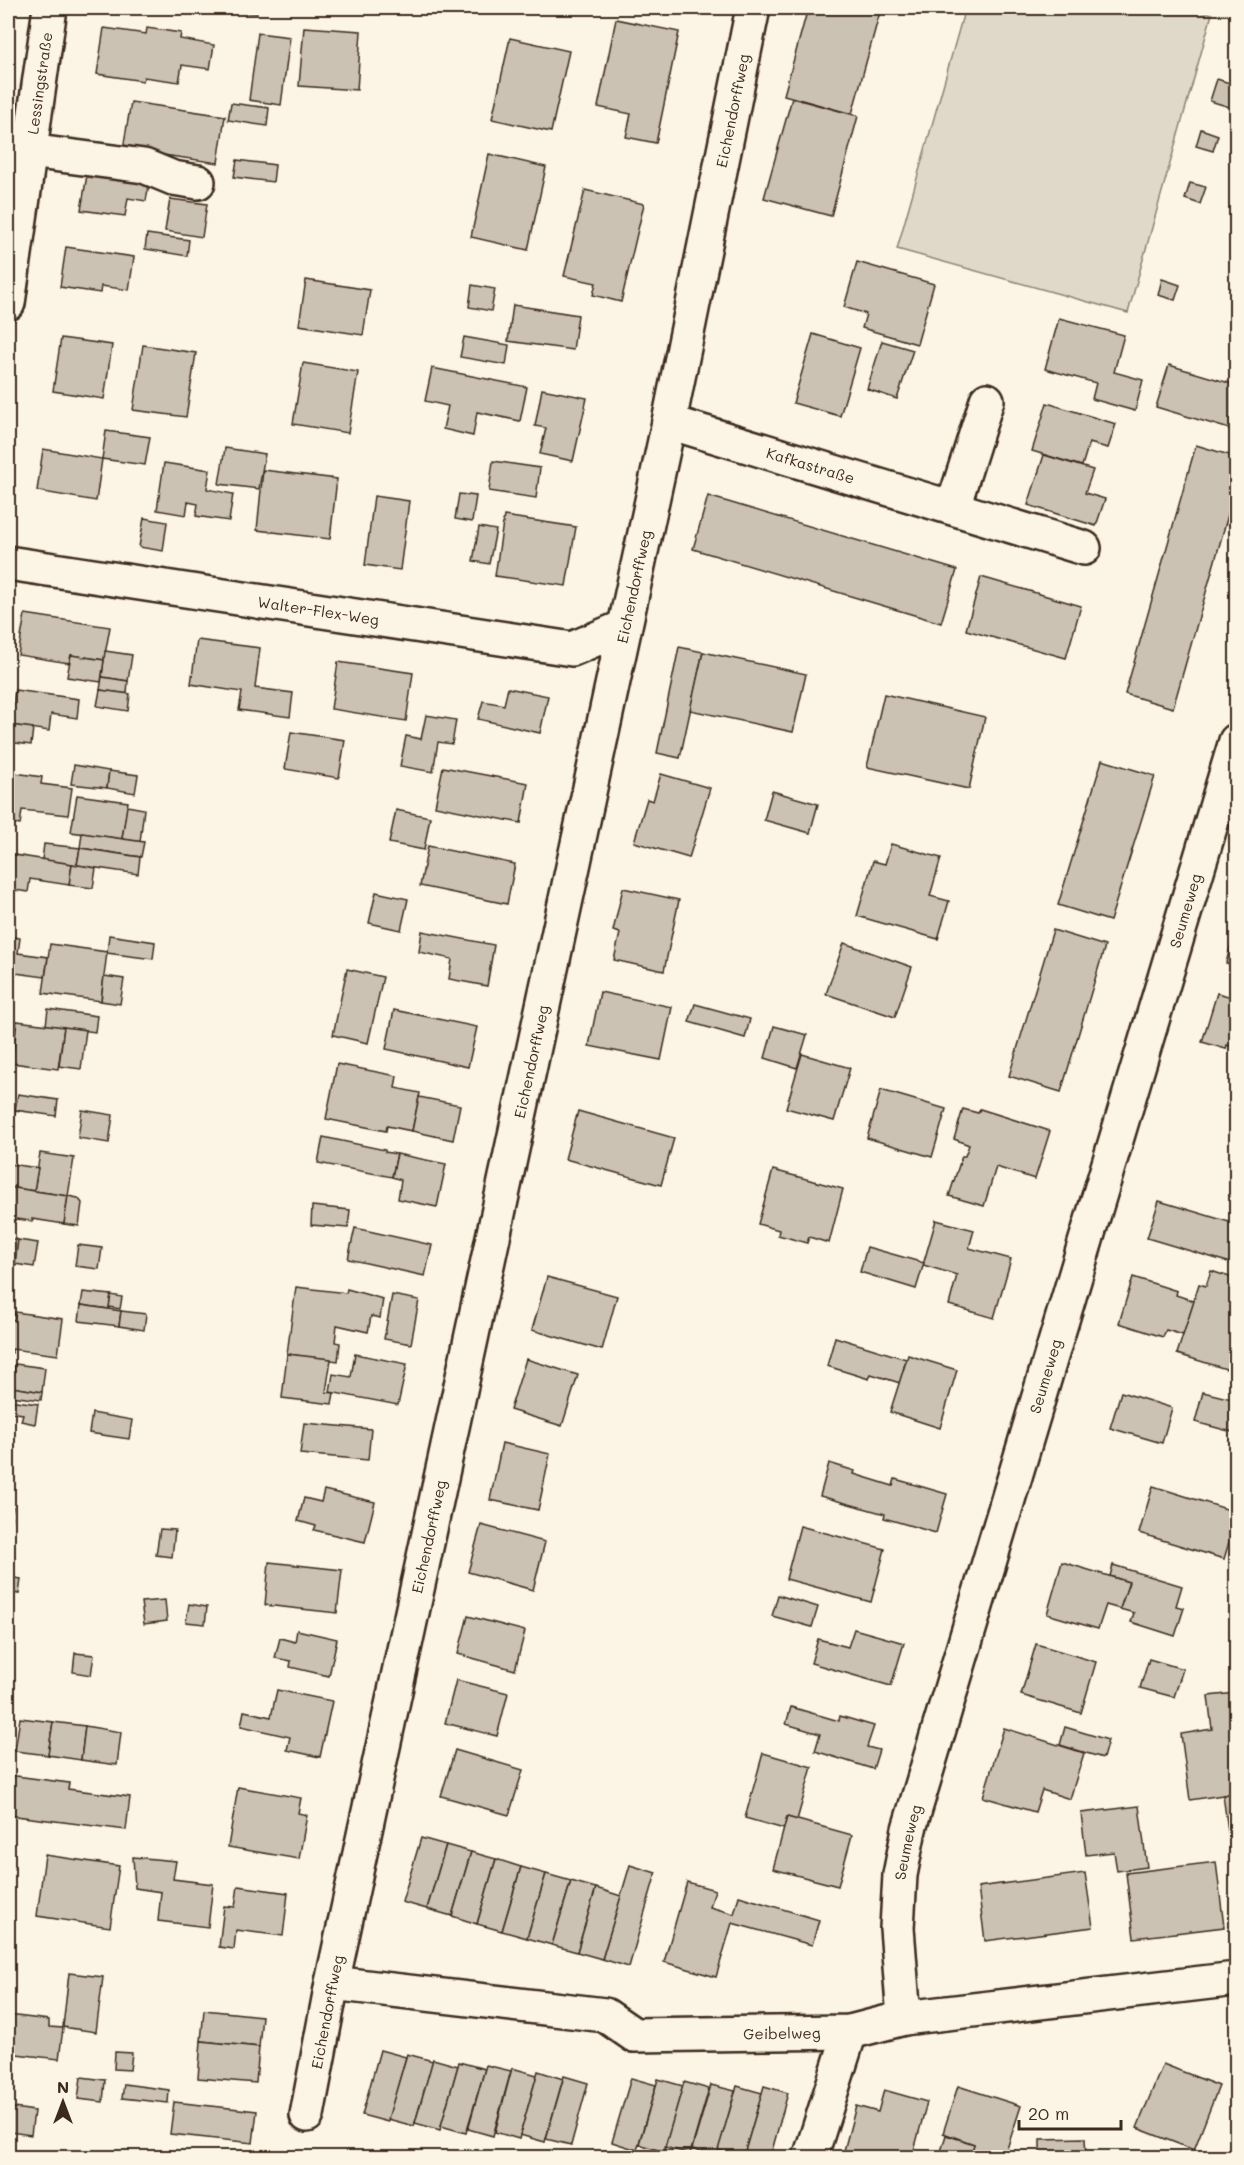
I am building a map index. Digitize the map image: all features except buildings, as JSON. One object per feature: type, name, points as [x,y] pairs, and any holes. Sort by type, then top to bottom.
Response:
[{"type":"street","name":"Lessingstraße","points":[[8,303],[50,8]]},
{"type":"street","name":"Eichendorffweg","points":[[307,2115],[332,1983],[669,422],[753,8]]},
{"type":"street","points":[[29,151],[144,166],[173,178],[198,182]]},
{"type":"street","points":[[953,507],[987,400]]},
{"type":"street","name":"Kafkastraße","points":[[669,422],[1084,548]]},
{"type":"street","name":"Walter-Flex-Weg","points":[[8,563],[572,650],[624,627]]},
{"type":"street","name":"Seumeweg","points":[[904,2018],[897,1928],[900,1875],[909,1829],[1236,741]]},
{"type":"street","name":"Geibelweg","points":[[332,1983],[605,2015],[634,2035],[850,2032],[904,2018],[1236,1979]]},
{"type":"street","points":[[810,2157],[850,2032]]},
{"type":"shaded area","points":[[965,8],[1188,8],[1212,14],[1128,313],[897,249]]}]
